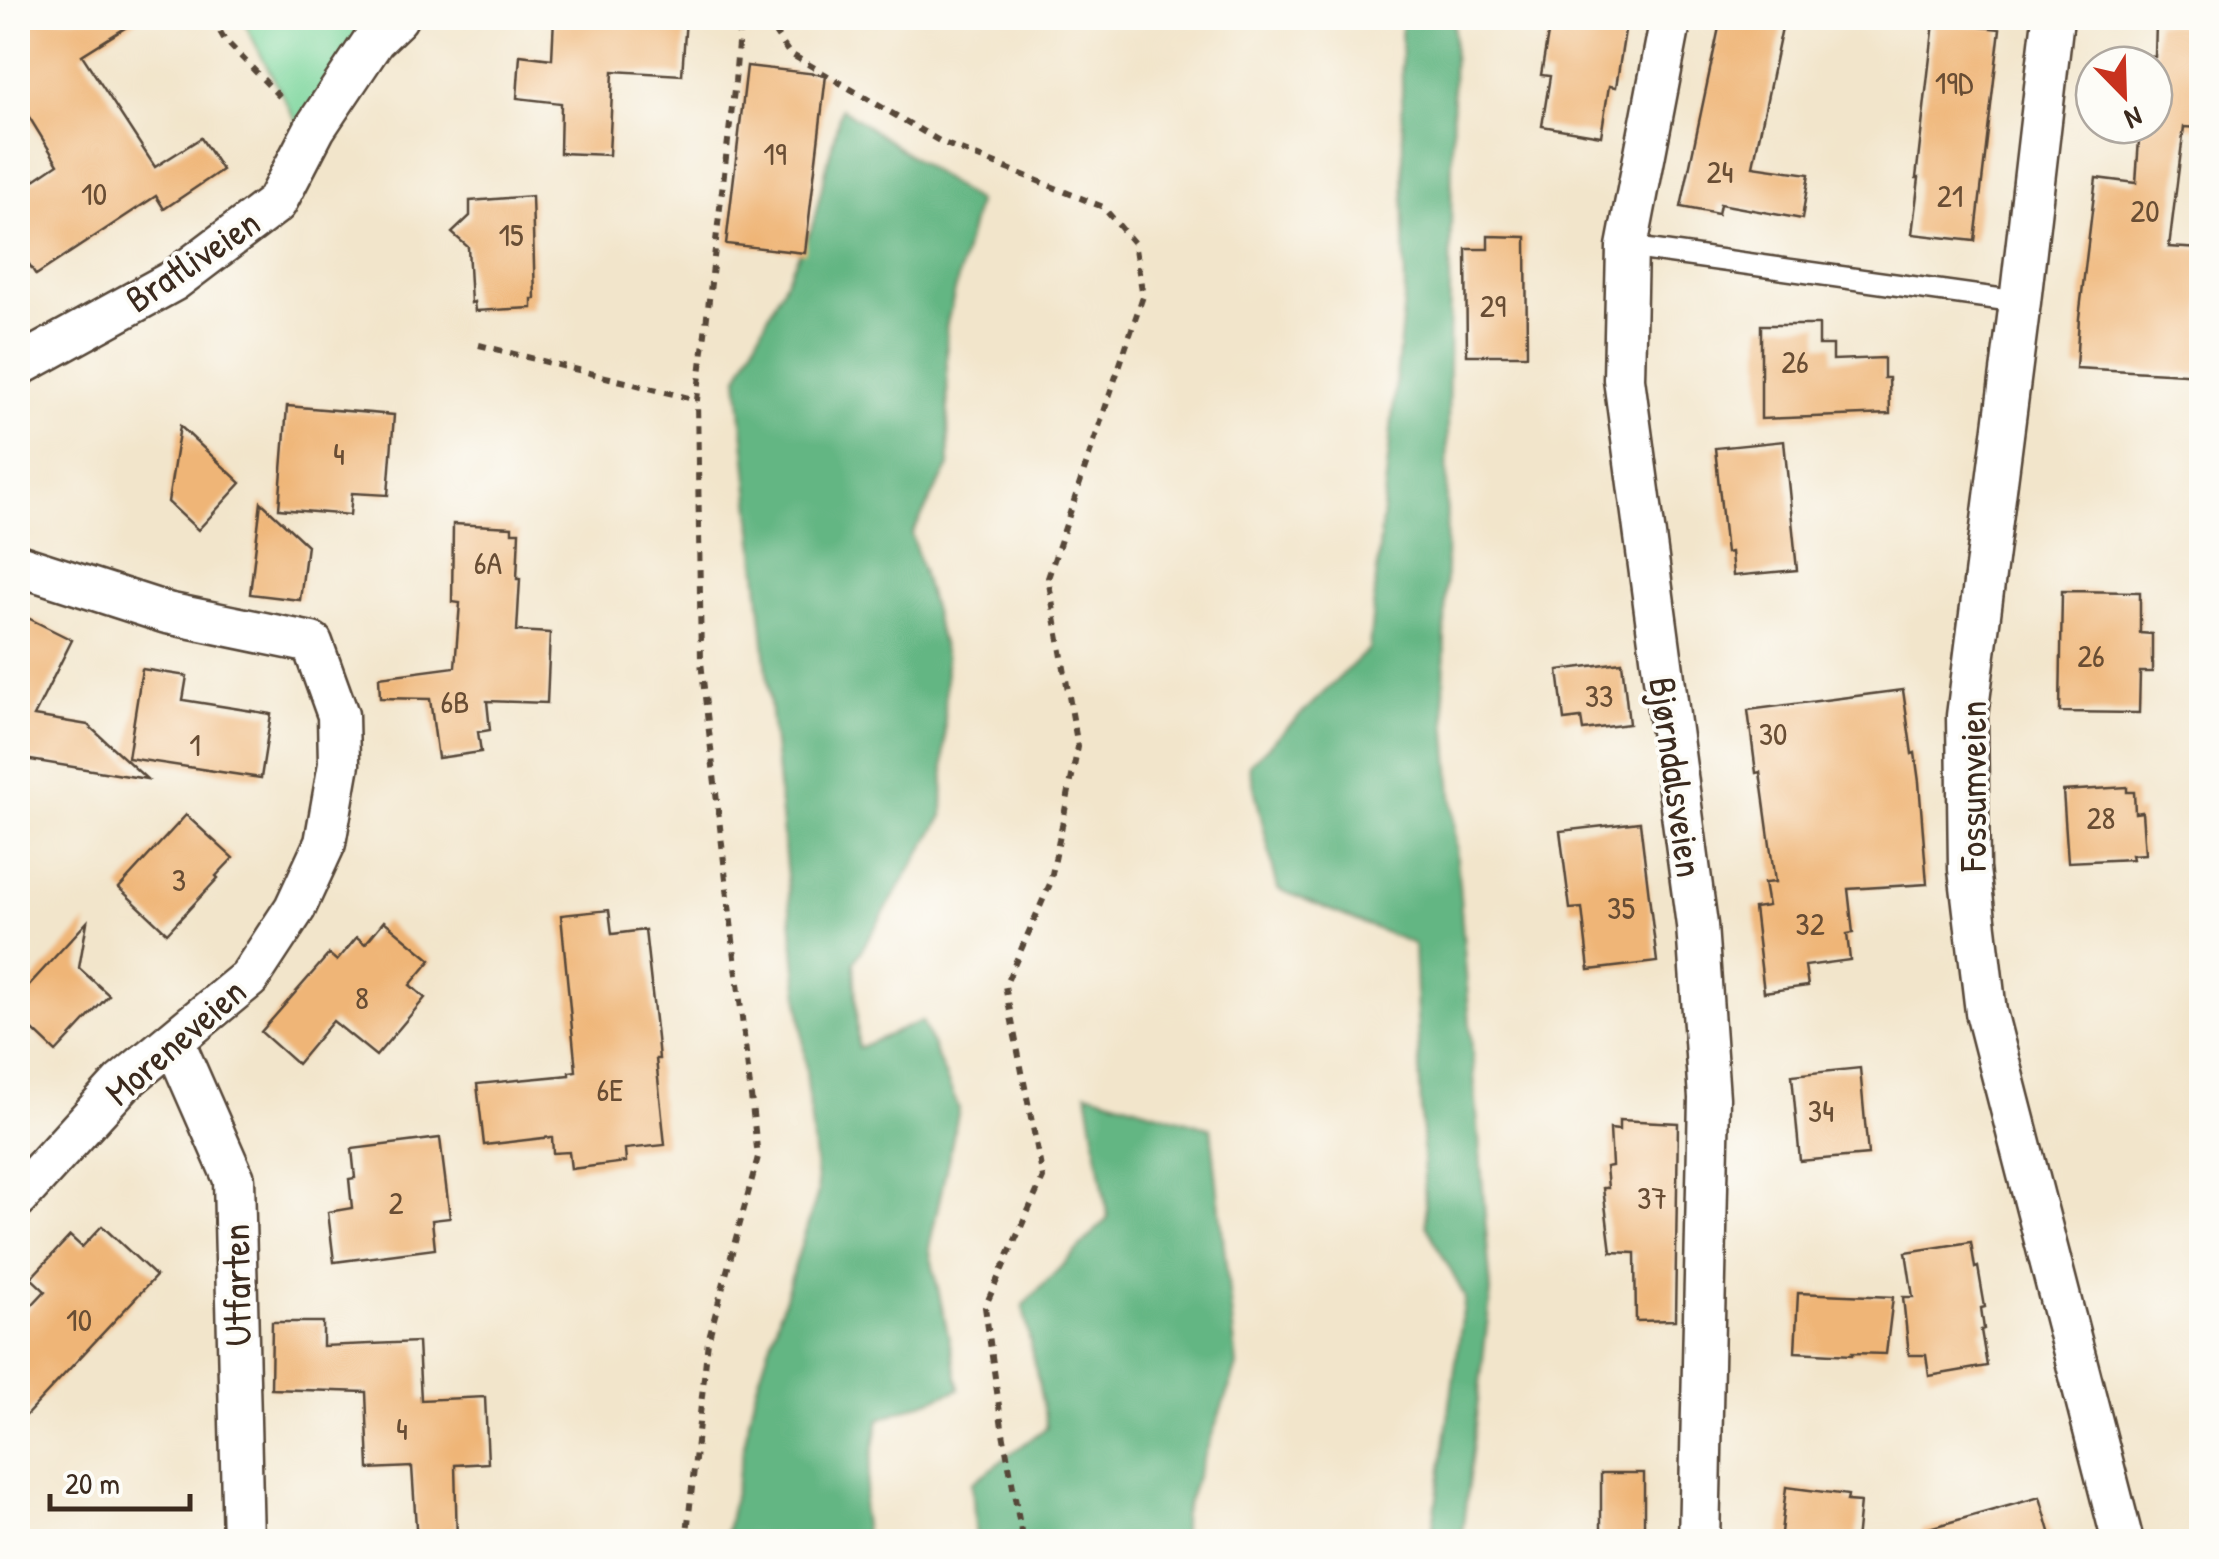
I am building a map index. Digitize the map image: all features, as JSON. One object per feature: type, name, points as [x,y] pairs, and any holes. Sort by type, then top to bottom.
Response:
[{"type":"street","name":"Bratliveien","points":[[18,366],[173,281],[276,203],[315,128],[374,40],[397,18]]},
{"type":"street","name":"Bjørndalsveien","points":[[1672,18],[1627,246],[1624,379],[1697,925],[1709,1098],[1699,1542]]},
{"type":"street","name":"Fossumveien","points":[[2052,18],[1967,716],[1969,869],[1986,1012],[2123,1542]]},
{"type":"street","name":"Moreneveien","points":[[18,566],[167,613],[312,643],[338,715],[339,764],[326,842],[294,908],[249,978],[122,1083],[18,1197]]},
{"type":"street","name":"Utfarten","points":[[174,1042],[234,1180],[242,1542]]},
{"type":"lane","points":[[1627,246],[2020,302]]},
{"type":"path","points":[[212,18],[225,40],[269,87],[315,128]]},
{"type":"path","points":[[686,1542],[708,1341],[758,1157],[701,662],[697,400],[740,18]]},
{"type":"path","points":[[765,18],[789,53],[942,142],[1103,207],[1134,243],[1142,296],[1048,578],[1078,746],[1050,884],[1005,986],[1043,1178],[985,1307],[1023,1542]]},
{"type":"path","points":[[479,346],[697,400]]},
{"type":"green space","points":[[242,18],[426,18],[302,133]]},
{"type":"green space","points":[[1401,18],[1454,18],[1444,694],[1491,1292],[1461,1542],[1431,1541],[1465,1297],[1426,1225],[1414,944],[1278,889],[1249,765],[1369,649],[1405,291]]},
{"type":"green space","points":[[841,108],[977,202],[946,327],[949,466],[912,534],[946,659],[943,816],[854,962],[858,1048],[922,1021],[959,1109],[929,1248],[960,1389],[879,1419],[862,1511],[866,1541],[725,1542],[754,1395],[818,1192],[738,377],[812,228]]},
{"type":"green space","points":[[1087,1092],[1211,1128],[1237,1366],[1183,1515],[1183,1541],[976,1541],[972,1483],[1047,1427],[1023,1306],[1108,1218]]},
{"type":"building","points":[[18,18],[141,18],[82,55],[155,167],[201,138],[222,170],[164,209],[156,196],[36,275],[18,247],[18,191],[58,164],[18,99]]},
{"type":"building","points":[[554,18],[686,18],[682,75],[613,71],[609,155],[560,153],[561,103],[517,98],[520,55],[552,59]]},
{"type":"building","points":[[1567,18],[1627,18],[1616,87],[1609,86],[1601,136],[1542,126],[1550,76],[1541,75],[1550,22],[1566,25]]},
{"type":"building","points":[[1721,18],[1784,18],[1753,166],[1809,174],[1802,219],[1720,204],[1718,214],[1681,207]]},
{"type":"building","points":[[1934,22],[2000,29],[1975,241],[1912,234]]},
{"type":"building","points":[[2156,23],[2196,25],[2194,59],[2202,59],[2202,128],[2184,127],[2169,247],[2202,249],[2202,375],[2076,368],[2096,178],[2136,183],[2139,145],[2174,145],[2174,45],[2155,45]]},
{"type":"building","points":[[747,66],[826,75],[805,253],[726,244]]},
{"type":"building","points":[[532,196],[532,308],[475,311],[474,302],[471,303],[468,247],[452,233],[470,216],[470,201]]},
{"type":"building","points":[[1488,236],[1526,237],[1527,355],[1467,355],[1466,249],[1488,249]]},
{"type":"building","points":[[1761,325],[1819,325],[1819,345],[1833,345],[1833,360],[1884,358],[1890,414],[1761,419]]},
{"type":"building","points":[[287,406],[394,415],[388,495],[352,493],[350,515],[279,509]]},
{"type":"building","points":[[180,426],[241,483],[198,530],[168,502]]},
{"type":"building","points":[[1784,441],[1797,570],[1733,576],[1731,552],[1726,553],[1715,448]]},
{"type":"building","points":[[261,502],[307,545],[300,600],[250,594]]},
{"type":"building","points":[[453,524],[512,527],[512,532],[519,532],[517,631],[550,633],[547,703],[487,701],[490,730],[478,732],[481,752],[438,758],[430,699],[380,698],[379,677],[455,667],[460,603],[452,602]]},
{"type":"building","points":[[2062,591],[2140,592],[2140,633],[2152,634],[2152,672],[2140,672],[2139,713],[2060,712]]},
{"type":"building","points":[[18,613],[72,640],[34,716],[88,725],[147,779],[18,758]]},
{"type":"building","points":[[1622,662],[1629,724],[1583,730],[1581,718],[1564,720],[1558,670]]},
{"type":"building","points":[[142,669],[187,676],[183,700],[271,714],[261,778],[128,758]]},
{"type":"building","points":[[1903,690],[1919,782],[1927,884],[1848,889],[1853,933],[1847,934],[1850,960],[1805,966],[1808,986],[1764,992],[1754,908],[1768,906],[1764,883],[1775,882],[1748,710]]},
{"type":"building","points":[[2127,787],[2127,792],[2134,792],[2135,813],[2142,812],[2145,854],[2131,855],[2132,859],[2068,862],[2063,791]]},
{"type":"building","points":[[186,815],[233,858],[167,933],[119,888]]},
{"type":"building","points":[[1640,822],[1657,962],[1589,970],[1582,908],[1570,909],[1560,831]]},
{"type":"building","points":[[609,910],[612,934],[645,930],[665,1145],[625,1149],[626,1162],[571,1169],[569,1152],[553,1153],[552,1137],[484,1145],[477,1084],[569,1075],[576,1071],[561,915]]},
{"type":"building","points":[[384,921],[431,960],[410,985],[425,998],[376,1056],[333,1021],[297,1064],[261,1032],[329,954],[337,961],[357,937],[365,944]]},
{"type":"building","points":[[87,922],[79,968],[109,995],[56,1052],[18,1016],[18,997]]},
{"type":"building","points":[[1860,1068],[1868,1155],[1800,1161],[1792,1075]]},
{"type":"building","points":[[1619,1120],[1678,1123],[1675,1320],[1636,1321],[1635,1253],[1611,1252],[1603,1188],[1608,1188],[1606,1167],[1612,1166],[1610,1129],[1619,1130]]},
{"type":"building","points":[[440,1138],[450,1218],[432,1220],[435,1249],[334,1262],[328,1212],[352,1208],[352,1149]]},
{"type":"building","points":[[102,1226],[156,1276],[18,1424],[18,1320],[45,1291],[31,1278],[70,1236],[82,1247]]},
{"type":"building","points":[[1971,1242],[1985,1307],[1981,1308],[1981,1330],[1987,1366],[1929,1376],[1926,1355],[1909,1355],[1903,1297],[1913,1297],[1906,1252]]},
{"type":"building","points":[[1798,1293],[1893,1297],[1886,1354],[1795,1352]]},
{"type":"building","points":[[272,1322],[323,1322],[323,1346],[418,1342],[421,1400],[485,1397],[488,1463],[455,1465],[457,1542],[417,1542],[412,1467],[369,1469],[366,1392],[271,1389]]},
{"type":"building","points":[[1601,1473],[1644,1473],[1644,1542],[1601,1542]]},
{"type":"building","points":[[1786,1487],[1848,1495],[1847,1501],[1860,1502],[1856,1542],[1780,1542]]},
{"type":"building","points":[[2040,1497],[2053,1542],[1924,1542],[1922,1530]]}]
